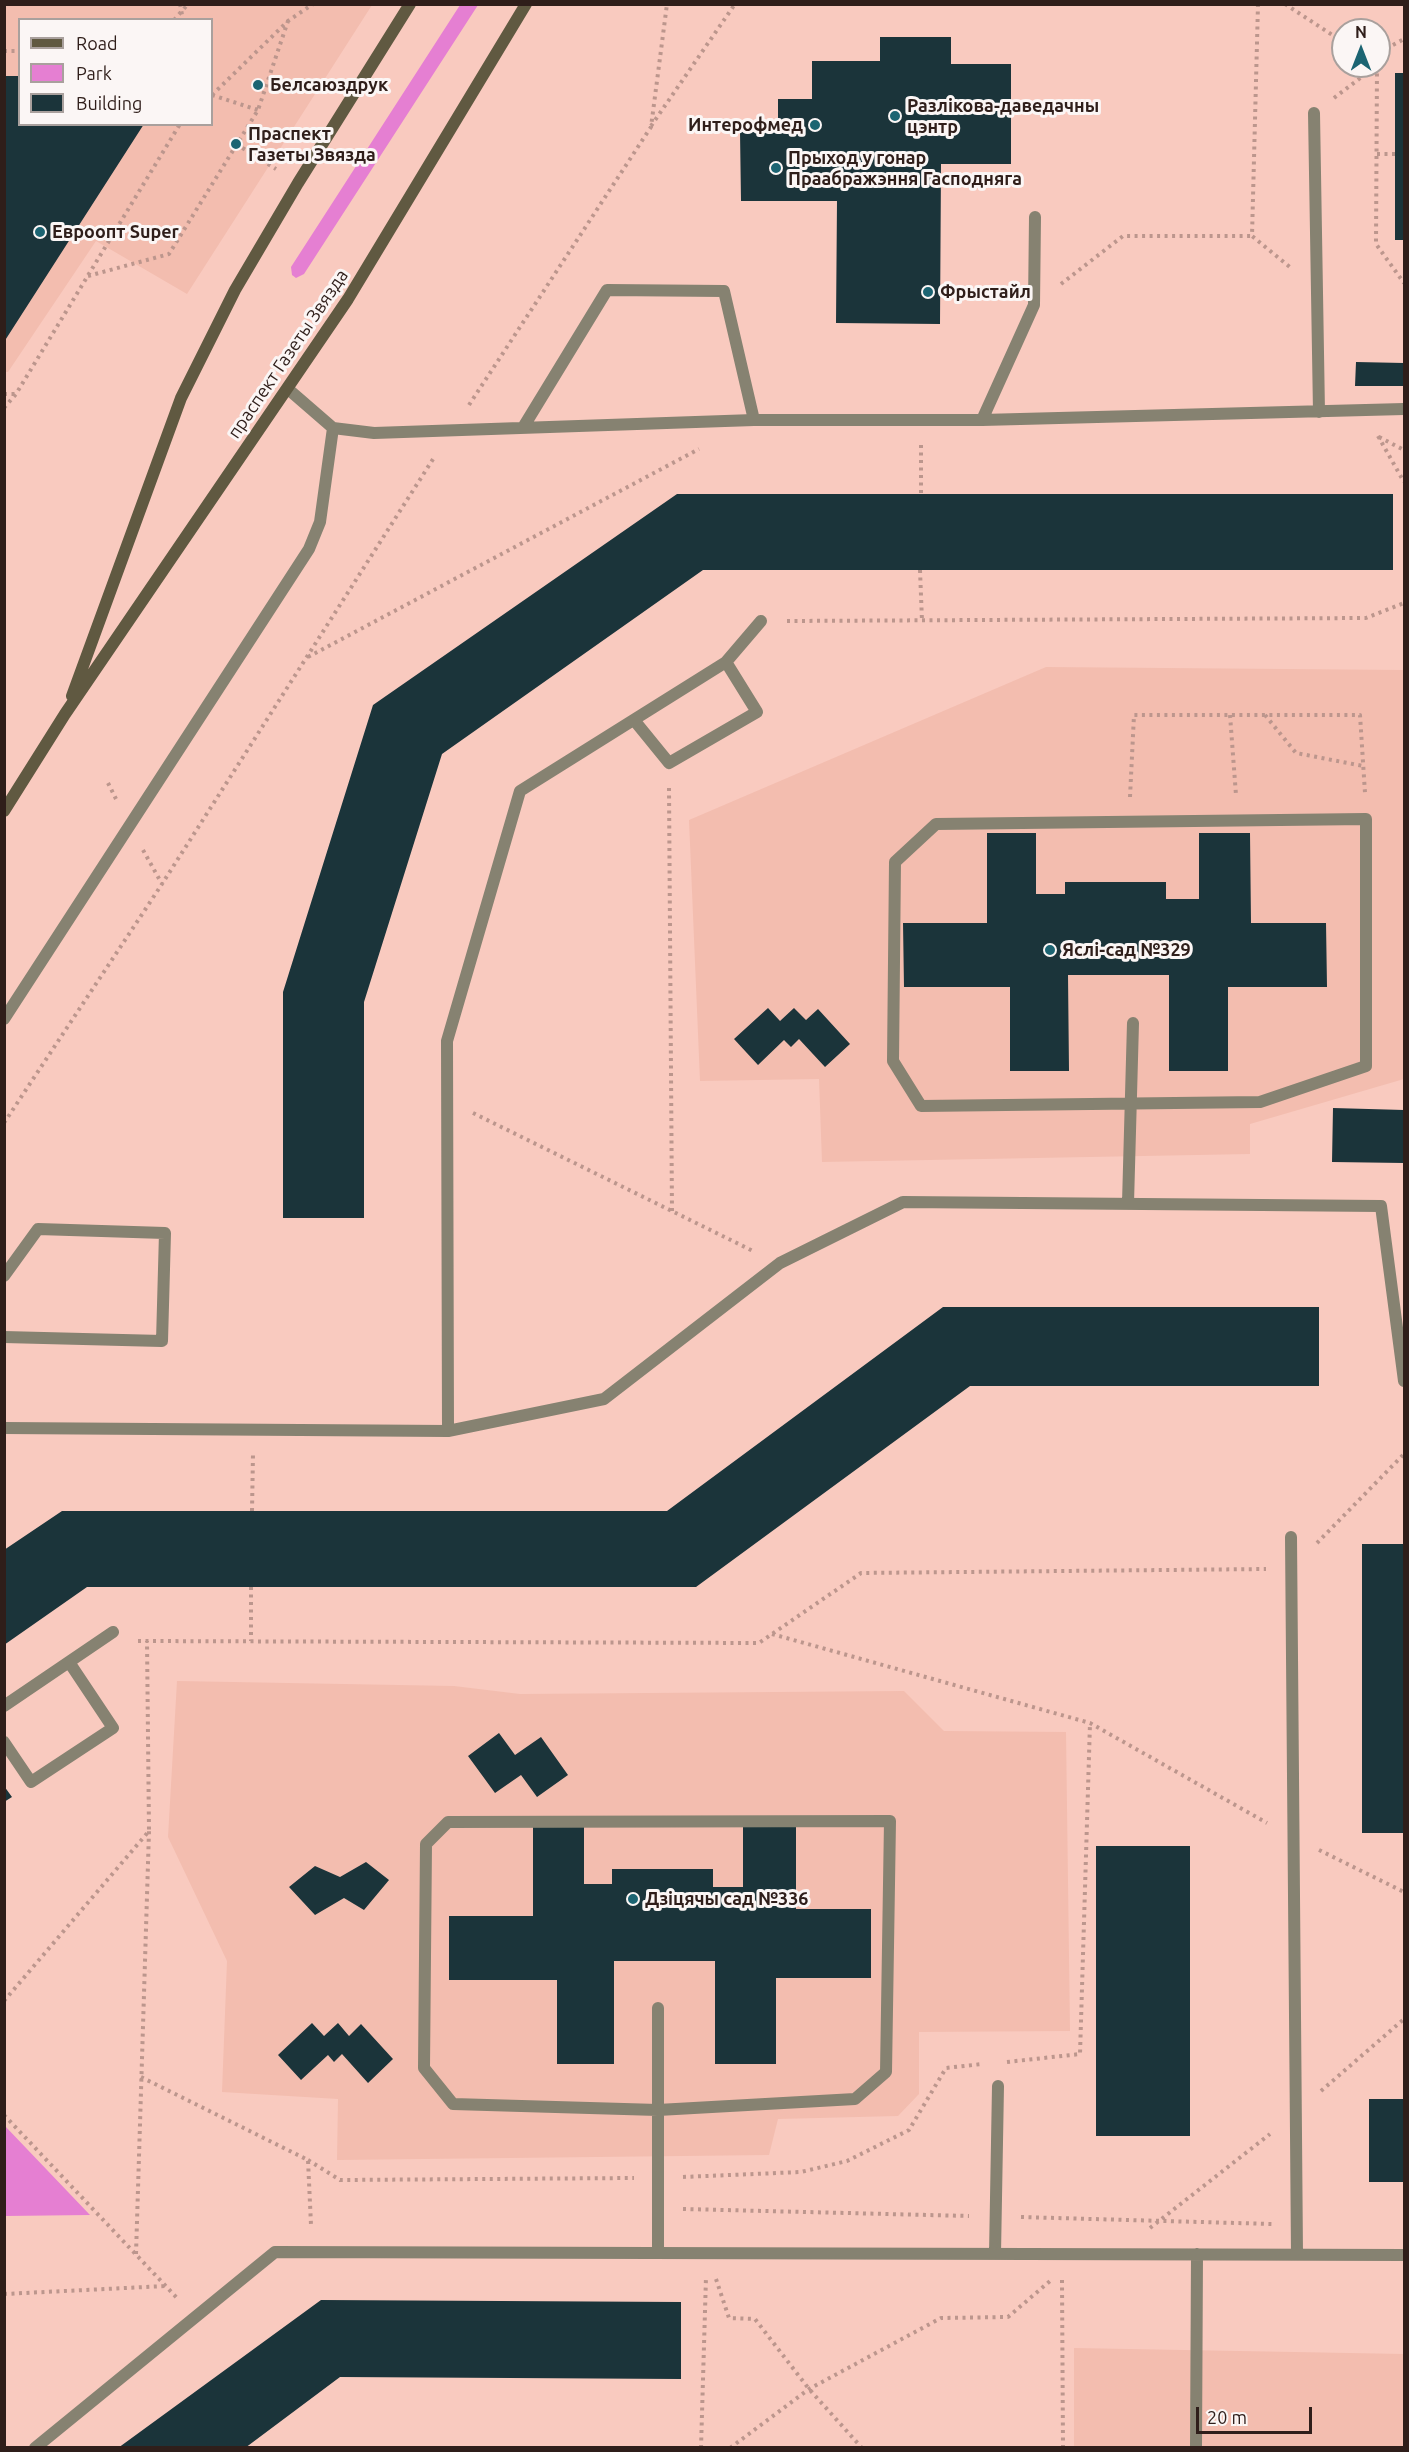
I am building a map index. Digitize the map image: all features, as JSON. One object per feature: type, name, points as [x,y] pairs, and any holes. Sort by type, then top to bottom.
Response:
[{"type":"main road","points":[[388,39],[401,4]]},
{"type":"main road","name":"праспект Газеты Звязда","points":[[65,714],[181,398],[235,290],[298,183],[410,4]]},
{"type":"main road","name":"праспект Газеты Звязда","points":[[4,811],[65,714],[348,300],[526,4]]},
{"type":"lane","points":[[1314,113],[1319,412]]},
{"type":"lane","points":[[982,420],[1034,305],[1035,217]]},
{"type":"lane","points":[[524,426],[607,290],[724,291],[754,420]]},
{"type":"lane","points":[[288,389],[333,428],[374,433],[524,426],[754,420],[982,420],[1319,412],[1372,408],[1404,410]]},
{"type":"lane","points":[[4,1019],[309,549],[320,522],[333,428]]},
{"type":"lane","points":[[448,1431],[447,1041],[520,791],[726,662],[761,621]]},
{"type":"lane","points":[[633,720],[669,763],[757,712],[726,662]]},
{"type":"lane","points":[[1366,819],[1366,1066],[1260,1102],[921,1106],[893,1061],[895,862],[936,824],[1366,819]]},
{"type":"lane","points":[[1128,1203],[1133,1023]]},
{"type":"lane","points":[[4,1428],[448,1431],[604,1399],[780,1263],[903,1202],[1381,1206],[1404,1381]]},
{"type":"lane","points":[[4,1276],[38,1229],[165,1233],[162,1341],[4,1337]]},
{"type":"lane","points":[[1291,1537],[1297,2254]]},
{"type":"lane","points":[[4,1706],[113,1632]]},
{"type":"lane","points":[[4,1742],[31,1782],[112,1728],[69,1662]]},
{"type":"lane","points":[[890,1821],[886,2072],[855,2099],[658,2110],[453,2104],[424,2068],[426,1844],[448,1822],[890,1821]]},
{"type":"lane","points":[[658,2008],[658,2253]]},
{"type":"lane","points":[[995,2254],[998,2086]]},
{"type":"lane","points":[[35,2448],[275,2252],[1404,2255]]},
{"type":"lane","points":[[1196,2448],[1197,2254]]},
{"type":"path","points":[[180,4],[183,18]]},
{"type":"path","points":[[176,18],[189,4]]},
{"type":"path","points":[[213,94],[288,21],[313,4]]},
{"type":"path","points":[[651,127],[667,4]]},
{"type":"path","points":[[4,1123],[307,657],[452,429],[735,4]]},
{"type":"path","points":[[1252,236],[1258,4]]},
{"type":"path","points":[[1285,4],[1331,34]]},
{"type":"path","points":[[88,276],[169,254],[258,110],[288,21]]},
{"type":"path","points":[[1314,113],[1361,78]]},
{"type":"path","points":[[1378,78],[1376,244],[1404,283]]},
{"type":"path","points":[[213,95],[258,110]]},
{"type":"path","points":[[4,412],[179,126]]},
{"type":"path","points":[[236,144],[298,183]]},
{"type":"path","points":[[1377,154],[1395,154]]},
{"type":"path","points":[[1034,305],[1123,236],[1252,236],[1317,289]]},
{"type":"path","points":[[4,394],[16,394]]},
{"type":"path","points":[[4,408],[16,394]]},
{"type":"path","points":[[1372,408],[1378,437],[1404,482]]},
{"type":"path","points":[[921,420],[921,494]]},
{"type":"path","points":[[1378,437],[1404,450]]},
{"type":"path","points":[[307,657],[702,447]]},
{"type":"path","points":[[920,570],[922,621]]},
{"type":"path","points":[[761,621],[1366,618],[1404,603]]},
{"type":"path","points":[[1129,822],[1134,715],[1360,715],[1366,819]]},
{"type":"path","points":[[1230,715],[1238,820]]},
{"type":"path","points":[[1265,715],[1296,753],[1363,766]]},
{"type":"path","points":[[669,763],[672,1213]]},
{"type":"path","points":[[447,1100],[672,1213],[780,1263]]},
{"type":"path","points":[[252,1511],[253,1430]]},
{"type":"path","points":[[100,1641],[759,1643],[861,1572],[1292,1569],[1404,1454]]},
{"type":"path","points":[[251,1587],[251,1641]]},
{"type":"path","points":[[772,1634],[1090,1723],[1294,1838],[1404,1892]]},
{"type":"path","points":[[136,2254],[149,1831],[147,1641]]},
{"type":"path","points":[[1002,2062],[1080,2054],[1090,1723]]},
{"type":"path","points":[[4,2001],[149,1831]]},
{"type":"path","points":[[1113,2254],[1160,2221],[1296,2113],[1404,2019]]},
{"type":"path","points":[[141,2077],[308,2160],[340,2180],[658,2178],[801,2172],[847,2161],[909,2130],[946,2068],[990,2063]]},
{"type":"path","points":[[4,2115],[166,2286],[4,2294]]},
{"type":"path","points":[[308,2160],[312,2252]]},
{"type":"path","points":[[707,2253],[729,2318],[754,2319],[808,2389],[862,2448]]},
{"type":"path","points":[[702,2448],[707,2253]]},
{"type":"path","points":[[730,2448],[808,2389],[941,2318],[1008,2317],[1050,2283],[1056,2253]]},
{"type":"path","points":[[1056,2253],[1063,2448]]},
{"type":"shaded area","points":[[5,5],[372,5],[187,294],[96,241],[8,372],[5,372]]},
{"type":"shaded area","name":"Яслі-сад №329","points":[[1046,667],[1404,670],[1404,1079],[1250,1124],[1250,1154],[822,1162],[819,1079],[700,1081],[689,820]]},
{"type":"shaded area","name":"Дзіцячы сад №336","points":[[177,1681],[454,1686],[520,1694],[904,1691],[944,1731],[1066,1732],[1070,2031],[919,2032],[919,2094],[898,2116],[778,2119],[769,2155],[337,2160],[338,2099],[222,2092],[227,1961],[168,1837]]},
{"type":"shaded area","points":[[1074,2348],[1404,2354],[1404,2447],[1074,2447]]},
{"type":"green space","points":[[460,5],[478,5],[304,274],[296,278],[292,275],[291,267]]},
{"type":"green space","points":[[5,2126],[90,2215],[5,2216]]},
{"type":"building","name":"Разлікова-даведачны цэнтр","points":[[880,37],[951,37],[951,64],[1011,64],[1011,164],[941,164],[940,324],[836,323],[837,201],[741,201],[740,132],[778,132],[778,99],[812,99],[812,61],[880,61]]},
{"type":"building","points":[[1395,73],[1404,73],[1404,240],[1395,240]]},
{"type":"building","name":"Евроопт Super","points":[[4,76],[18,76],[18,126],[143,126],[4,342]]},
{"type":"building","points":[[1356,362],[1404,363],[1404,386],[1355,386]]},
{"type":"building","points":[[677,494],[1393,494],[1393,570],[703,570],[442,754],[364,1002],[364,1218],[283,1218],[283,992],[373,705]]},
{"type":"building","points":[[987,833],[1036,833],[1036,894],[1065,894],[1065,882],[1166,882],[1166,899],[1199,899],[1199,833],[1250,833],[1251,923],[1326,923],[1327,987],[1228,987],[1228,1071],[1169,1071],[1169,975],[1068,975],[1069,1071],[1010,1071],[1010,987],[904,987],[903,923],[987,923]]},
{"type":"building","points":[[768,1008],[780,1021],[794,1008],[806,1020],[818,1009],[850,1044],[825,1067],[799,1039],[791,1047],[784,1040],[758,1065],[734,1039]]},
{"type":"building","points":[[1333,1108],[1404,1110],[1404,1163],[1332,1162]]},
{"type":"building","points":[[943,1307],[1319,1307],[1319,1386],[970,1386],[696,1587],[87,1587],[4,1645],[4,1550],[62,1511],[667,1511]]},
{"type":"building","points":[[1362,1544],[1404,1544],[1404,1833],[1362,1833]]},
{"type":"building","points":[[499,1733],[515,1755],[541,1737],[568,1775],[537,1797],[521,1775],[495,1793],[468,1756]]},
{"type":"building","points":[[4,1786],[12,1797],[4,1802]]},
{"type":"building","points":[[533,1826],[584,1826],[584,1884],[612,1884],[612,1869],[713,1869],[713,1887],[743,1887],[743,1826],[796,1826],[796,1909],[871,1909],[871,1978],[776,1978],[776,2064],[715,2064],[715,1961],[614,1961],[614,2064],[557,2064],[557,1980],[449,1980],[449,1916],[533,1916]]},
{"type":"building","points":[[1096,1846],[1190,1846],[1190,2136],[1096,2136]]},
{"type":"building","points":[[366,1862],[389,1880],[364,1910],[344,1898],[315,1915],[289,1887],[315,1866],[340,1877]]},
{"type":"building","points":[[312,2023],[324,2036],[338,2023],[349,2036],[361,2024],[393,2059],[368,2083],[342,2054],[334,2062],[328,2055],[301,2080],[278,2055]]},
{"type":"building","points":[[1369,2099],[1404,2099],[1404,2182],[1369,2182]]},
{"type":"building","points":[[321,2300],[681,2302],[681,2379],[340,2377],[245,2448],[118,2448]]},
{"type":"place","name":"Белсаюздрук","points":[[258,85]]},
{"type":"place","name":"Разлікова-даведачны цэнтр","points":[[895,116]]},
{"type":"place","name":"Интерофмед","points":[[815,125]]},
{"type":"place","name":"Праспект Газеты Звязда","points":[[236,144]]},
{"type":"place","name":"Прыход у гонар Праабражэння Гасподняга","points":[[776,168]]},
{"type":"place","name":"Евроопт Super","points":[[40,232]]},
{"type":"place","name":"Фрыстайл","points":[[928,292]]},
{"type":"place","name":"Яслі-сад №329","points":[[1050,950]]},
{"type":"place","name":"Дзіцячы сад №336","points":[[633,1899]]}]
